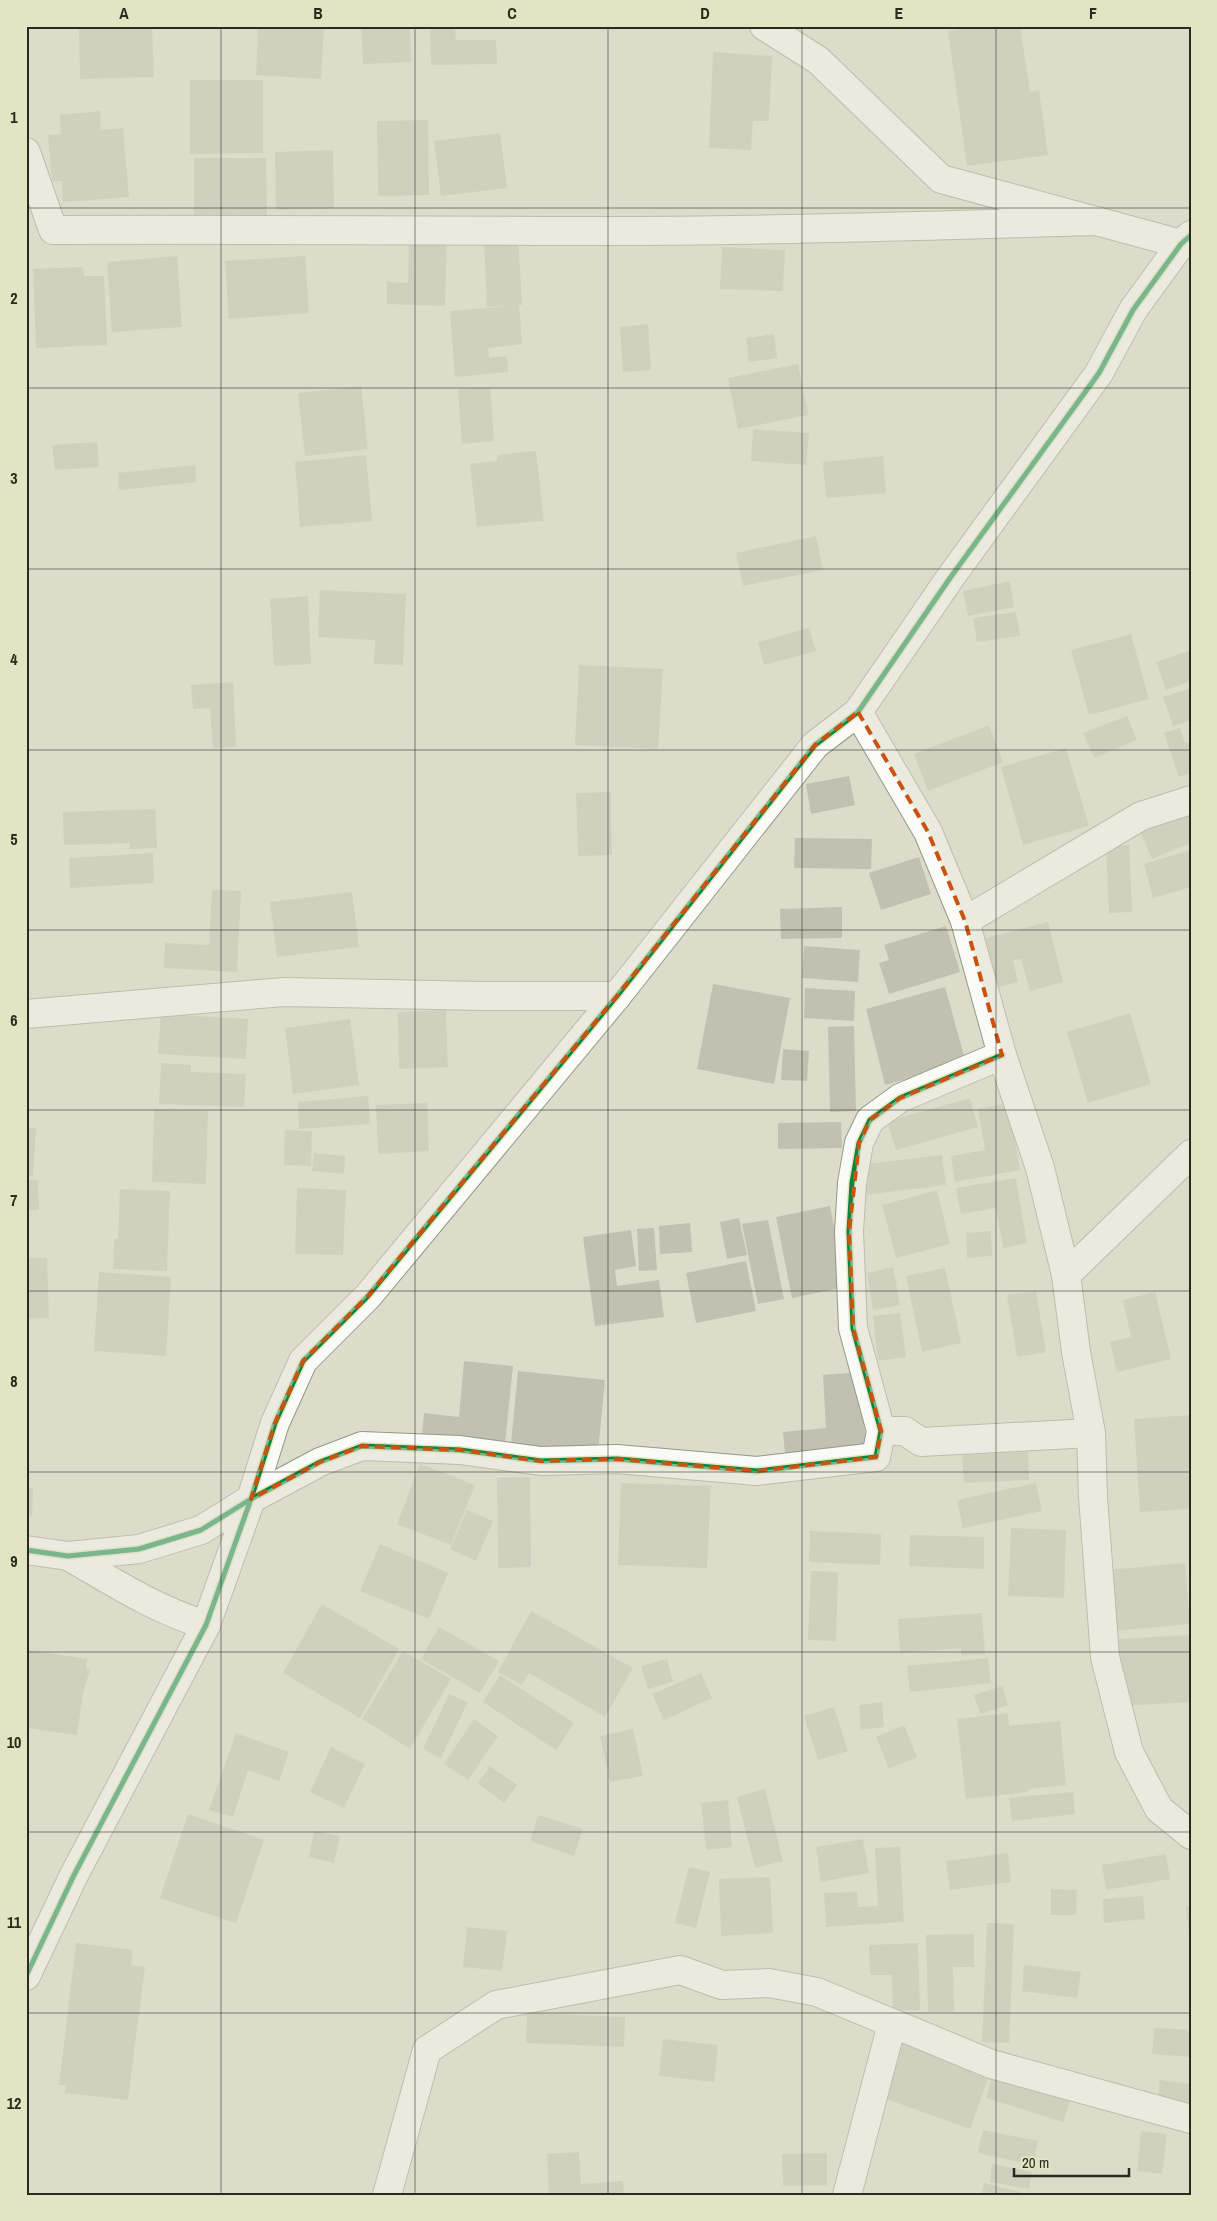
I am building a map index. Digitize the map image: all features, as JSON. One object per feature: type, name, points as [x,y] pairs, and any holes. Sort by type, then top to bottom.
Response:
[{"type":"street","points":[[26,1976],[74,1875],[206,1624],[251,1499],[275,1423],[303,1361],[368,1296],[617,996],[815,745],[858,712],[950,578],[1099,374],[1133,310],[1186,239],[1097,221],[941,179],[818,60],[764,26]]},
{"type":"street","points":[[26,152],[53,230],[264,228],[553,231],[907,226],[1097,221]]},
{"type":"street","points":[[858,712],[928,832],[965,921],[1002,1055],[1040,1168],[1066,1275],[1076,1352],[1091,1433],[1093,1497],[1105,1657],[1129,1752],[1159,1809],[1191,1835]]},
{"type":"street","points":[[965,921],[1142,816],[1191,800]]},
{"type":"street","points":[[26,1014],[284,992],[484,996],[617,996]]},
{"type":"street","points":[[26,1550],[68,1556],[139,1549],[201,1530],[251,1499],[320,1462],[362,1446],[460,1450],[541,1461],[617,1459],[757,1471],[876,1457],[881,1431],[853,1328],[849,1232],[852,1183],[859,1142],[870,1120],[900,1098],[1002,1055]]},
{"type":"street","points":[[1066,1275],[1191,1154]]},
{"type":"street","points":[[881,1431],[905,1431],[921,1442],[1091,1433]]},
{"type":"street","points":[[68,1556],[141,1599],[178,1616],[206,1624]]},
{"type":"street","points":[[387,2195],[427,2050],[496,2005],[680,1970],[722,1985],[770,1983],[817,1992],[991,2064],[1042,2080],[1191,2119]]},
{"type":"street","points":[[847,2195],[892,2024]]},
{"type":"highlighted area","points":[[858,712],[928,832],[965,921],[1002,1055],[900,1098],[870,1120],[859,1143],[849,1232],[853,1328],[881,1431],[876,1457],[757,1471],[617,1459],[541,1461],[460,1450],[362,1446],[320,1462],[251,1499],[275,1423],[303,1361],[368,1296],[617,996],[815,745]]},
{"type":"building","points":[[79,26],[152,26],[154,77],[80,79]]},
{"type":"building","points":[[258,26],[324,26],[321,79],[256,75]]},
{"type":"building","points":[[361,26],[410,26],[411,62],[363,64]]},
{"type":"building","points":[[430,26],[455,26],[456,40],[496,40],[497,64],[431,65]]},
{"type":"building","points":[[979,26],[1020,26],[1030,92],[1039,90],[1048,155],[967,166],[948,31]]},
{"type":"building","points":[[713,52],[772,56],[769,121],[753,121],[751,150],[709,148]]},
{"type":"building","points":[[190,80],[263,80],[263,153],[190,154]]},
{"type":"building","points":[[100,111],[101,130],[123,128],[129,197],[63,202],[62,181],[52,181],[48,135],[61,134],[60,115]]},
{"type":"building","points":[[428,120],[429,195],[378,196],[377,121]]},
{"type":"building","points":[[500,133],[507,188],[441,196],[434,141]]},
{"type":"building","points":[[333,150],[334,208],[276,210],[275,152]]},
{"type":"building","points":[[194,158],[266,158],[267,217],[194,218]]},
{"type":"building","points":[[518,237],[522,305],[519,305],[522,344],[488,348],[489,358],[507,356],[508,372],[455,377],[450,311],[512,306],[487,307],[484,238]]},
{"type":"building","points":[[409,241],[447,242],[445,306],[387,304],[387,282],[408,283]]},
{"type":"building","points":[[722,247],[785,250],[783,291],[720,289]]},
{"type":"building","points":[[177,256],[182,327],[112,332],[107,262]]},
{"type":"building","points":[[305,256],[309,313],[229,319],[225,261]]},
{"type":"building","points":[[83,267],[84,276],[104,276],[107,345],[36,348],[33,269]]},
{"type":"building","points":[[648,324],[651,370],[623,372],[620,327]]},
{"type":"building","points":[[774,334],[777,358],[749,362],[746,338]]},
{"type":"building","points":[[798,364],[808,415],[738,429],[728,378]]},
{"type":"building","points":[[361,386],[368,449],[305,456],[298,393]]},
{"type":"building","points":[[490,387],[494,441],[462,444],[458,389]]},
{"type":"building","points":[[753,429],[809,433],[806,465],[751,461]]},
{"type":"building","points":[[97,442],[99,467],[55,470],[52,445]]},
{"type":"building","points":[[536,451],[544,521],[477,527],[470,464],[497,461],[497,455]]},
{"type":"building","points":[[366,455],[372,521],[300,527],[295,462]]},
{"type":"building","points":[[883,456],[886,493],[826,498],[823,462]]},
{"type":"building","points":[[195,465],[196,482],[119,490],[118,473]]},
{"type":"building","points":[[816,536],[823,570],[743,586],[736,553]]},
{"type":"building","points":[[1010,581],[1014,607],[968,616],[963,591]]},
{"type":"building","points":[[320,590],[406,594],[403,665],[374,664],[375,640],[318,637]]},
{"type":"building","points":[[308,596],[311,664],[274,666],[270,599]]},
{"type":"building","points":[[1016,612],[1020,636],[977,642],[973,618]]},
{"type":"building","points":[[809,628],[816,651],[764,665],[758,642]]},
{"type":"building","points":[[1131,634],[1149,699],[1089,715],[1071,650]]},
{"type":"building","points":[[1191,650],[1191,681],[1166,690],[1156,662]]},
{"type":"building","points":[[579,665],[663,669],[658,749],[575,745]]},
{"type":"building","points":[[233,682],[236,747],[213,748],[210,708],[193,709],[191,685]]},
{"type":"building","points":[[1191,688],[1191,720],[1173,726],[1163,697]]},
{"type":"building","points":[[1127,716],[1137,740],[1094,758],[1083,733]]},
{"type":"building","points":[[989,725],[1003,762],[928,791],[914,754]]},
{"type":"building","points":[[1180,728],[1185,743],[1191,741],[1191,773],[1179,777],[1164,733]]},
{"type":"building","points":[[1066,748],[1089,826],[1023,845],[1001,767]]},
{"type":"building","points":[[849,776],[855,805],[811,814],[806,784]]},
{"type":"building","points":[[611,792],[612,855],[578,856],[576,793]]},
{"type":"building","points":[[155,809],[157,848],[130,849],[130,843],[64,845],[63,812]]},
{"type":"building","points":[[1191,810],[1191,843],[1152,859],[1140,831]]},
{"type":"building","points":[[795,838],[872,839],[871,869],[794,868]]},
{"type":"building","points":[[1129,845],[1132,912],[1109,913],[1106,847]]},
{"type":"building","points":[[1191,850],[1191,887],[1153,898],[1144,864]]},
{"type":"building","points":[[153,853],[154,883],[70,888],[69,858]]},
{"type":"building","points":[[919,857],[931,894],[881,910],[869,873]]},
{"type":"building","points":[[212,890],[241,891],[237,972],[164,968],[165,943],[209,945]]},
{"type":"building","points":[[352,892],[359,947],[277,957],[270,902]]},
{"type":"building","points":[[842,907],[842,938],[781,939],[780,909]]},
{"type":"building","points":[[1048,922],[1063,982],[1030,991],[1021,959],[1013,960],[1018,982],[995,988],[982,939]]},
{"type":"building","points":[[946,926],[960,972],[889,994],[879,963],[889,960],[884,945]]},
{"type":"building","points":[[804,946],[860,950],[858,982],[802,978]]},
{"type":"building","points":[[713,984],[790,998],[774,1084],[697,1069]]},
{"type":"building","points":[[945,987],[966,1063],[885,1085],[866,1009]]},
{"type":"building","points":[[805,988],[855,991],[854,1021],[804,1018]]},
{"type":"building","points":[[446,1010],[448,1067],[399,1069],[398,1012]]},
{"type":"building","points":[[1130,1013],[1151,1084],[1088,1103],[1067,1032]]},
{"type":"building","points":[[161,1014],[248,1019],[246,1059],[158,1054]]},
{"type":"building","points":[[350,1019],[359,1085],[293,1094],[285,1028]]},
{"type":"building","points":[[854,1026],[856,1111],[830,1112],[828,1027]]},
{"type":"building","points":[[783,1049],[809,1051],[807,1081],[781,1080]]},
{"type":"building","points":[[161,1063],[191,1065],[191,1072],[246,1074],[244,1107],[159,1104]]},
{"type":"building","points":[[368,1096],[370,1124],[299,1129],[298,1102]]},
{"type":"building","points":[[970,1098],[978,1127],[896,1150],[887,1121]]},
{"type":"building","points":[[427,1103],[429,1151],[378,1154],[376,1105]]},
{"type":"building","points":[[1008,1103],[1020,1170],[955,1182],[951,1156],[985,1150],[978,1109]]},
{"type":"building","points":[[154,1110],[208,1111],[206,1184],[152,1182]]},
{"type":"building","points":[[841,1122],[842,1148],[778,1149],[778,1123]]},
{"type":"building","points":[[26,1128],[36,1128],[33,1176],[26,1176]]},
{"type":"building","points":[[285,1130],[312,1131],[311,1166],[284,1165]]},
{"type":"building","points":[[314,1153],[345,1156],[344,1174],[312,1171]]},
{"type":"building","points":[[942,1155],[946,1185],[863,1195],[859,1165]]},
{"type":"building","points":[[1016,1178],[1027,1243],[1003,1248],[996,1208],[961,1214],[956,1188]]},
{"type":"building","points":[[26,1180],[38,1180],[39,1210],[26,1210]]},
{"type":"building","points":[[297,1188],[346,1190],[343,1255],[295,1254]]},
{"type":"building","points":[[120,1189],[170,1191],[167,1271],[113,1269],[114,1239],[118,1239]]},
{"type":"building","points":[[937,1190],[950,1244],[896,1258],[882,1205]]},
{"type":"building","points":[[830,1206],[846,1287],[792,1298],[776,1217]]},
{"type":"building","points":[[739,1218],[747,1255],[727,1259],[720,1222]]},
{"type":"building","points":[[768,1220],[784,1299],[758,1304],[742,1224]]},
{"type":"building","points":[[690,1223],[692,1252],[660,1254],[659,1226]]},
{"type":"building","points":[[654,1228],[657,1270],[639,1271],[637,1229]]},
{"type":"building","points":[[631,1230],[636,1266],[615,1270],[617,1286],[659,1280],[664,1317],[595,1326],[583,1237]]},
{"type":"building","points":[[991,1231],[992,1256],[967,1258],[966,1233]]},
{"type":"building","points":[[26,1258],[47,1258],[49,1318],[26,1319]]},
{"type":"building","points":[[746,1261],[756,1311],[696,1323],[686,1273]]},
{"type":"building","points":[[893,1267],[900,1305],[873,1310],[867,1273]]},
{"type":"building","points":[[945,1268],[961,1343],[922,1352],[906,1276]]},
{"type":"building","points":[[99,1272],[171,1277],[166,1356],[94,1351]]},
{"type":"building","points":[[1036,1291],[1046,1352],[1017,1357],[1007,1295]]},
{"type":"building","points":[[1155,1292],[1171,1359],[1117,1372],[1110,1342],[1131,1337],[1123,1300]]},
{"type":"building","points":[[900,1313],[906,1357],[878,1361],[873,1316]]},
{"type":"building","points":[[464,1361],[513,1366],[505,1444],[422,1435],[424,1413],[459,1417]]},
{"type":"building","points":[[518,1371],[605,1380],[598,1452],[511,1444]]},
{"type":"building","points":[[860,1372],[866,1448],[785,1454],[783,1432],[826,1428],[823,1375]]},
{"type":"building","points":[[1191,1415],[1191,1509],[1140,1512],[1134,1419]]},
{"type":"building","points":[[1028,1452],[1029,1480],[964,1483],[962,1455]]},
{"type":"building","points":[[420,1464],[475,1485],[451,1545],[397,1524]]},
{"type":"building","points":[[530,1477],[531,1567],[498,1568],[497,1478]]},
{"type":"building","points":[[621,1483],[711,1486],[707,1568],[618,1565]]},
{"type":"building","points":[[1036,1483],[1042,1511],[963,1528],[957,1500]]},
{"type":"building","points":[[26,1487],[33,1488],[32,1516],[26,1515]]},
{"type":"building","points":[[467,1510],[493,1521],[476,1561],[450,1549]]},
{"type":"building","points":[[1011,1528],[1066,1530],[1064,1598],[1008,1596]]},
{"type":"building","points":[[810,1531],[881,1534],[880,1565],[809,1562]]},
{"type":"building","points":[[910,1535],[984,1537],[984,1569],[909,1566]]},
{"type":"building","points":[[380,1544],[448,1573],[429,1619],[360,1591]]},
{"type":"building","points":[[1185,1563],[1190,1624],[1112,1631],[1107,1570]]},
{"type":"building","points":[[811,1571],[838,1572],[836,1641],[808,1640]]},
{"type":"building","points":[[322,1604],[399,1649],[360,1718],[283,1673]]},
{"type":"building","points":[[531,1611],[633,1668],[605,1717],[529,1673],[522,1685],[498,1672]]},
{"type":"building","points":[[982,1613],[985,1654],[961,1655],[961,1648],[900,1653],[898,1619]]},
{"type":"building","points":[[439,1627],[499,1661],[480,1693],[421,1659]]},
{"type":"building","points":[[1191,1635],[1191,1702],[1121,1706],[1117,1639]]},
{"type":"building","points":[[28,1650],[87,1659],[86,1668],[90,1670],[83,1692],[77,1735],[26,1728],[26,1656]]},
{"type":"building","points":[[403,1651],[451,1679],[410,1749],[362,1719]]},
{"type":"building","points":[[988,1658],[991,1683],[910,1692],[907,1666]]},
{"type":"building","points":[[667,1659],[673,1682],[648,1689],[641,1666]]},
{"type":"building","points":[[701,1673],[712,1698],[664,1720],[652,1694]]},
{"type":"building","points":[[500,1675],[574,1723],[556,1750],[483,1702]]},
{"type":"building","points":[[1002,1686],[1008,1705],[980,1714],[974,1695]]},
{"type":"building","points":[[449,1694],[468,1702],[441,1758],[423,1749]]},
{"type":"building","points":[[882,1702],[884,1727],[861,1730],[859,1705]]},
{"type":"building","points":[[834,1707],[848,1751],[818,1760],[804,1716]]},
{"type":"building","points":[[1008,1713],[1009,1726],[1060,1721],[1066,1785],[1028,1789],[1028,1792],[966,1799],[957,1719]]},
{"type":"building","points":[[474,1719],[498,1736],[468,1780],[444,1764]]},
{"type":"building","points":[[904,1725],[917,1757],[889,1769],[876,1737]]},
{"type":"building","points":[[633,1729],[643,1776],[610,1782],[600,1736]]},
{"type":"building","points":[[236,1733],[289,1752],[279,1781],[248,1770],[233,1817],[209,1810]]},
{"type":"building","points":[[331,1747],[365,1764],[344,1808],[310,1792]]},
{"type":"building","points":[[490,1766],[517,1785],[504,1803],[478,1783]]},
{"type":"building","points":[[765,1789],[783,1861],[755,1868],[737,1797]]},
{"type":"building","points":[[1073,1792],[1075,1814],[1012,1821],[1009,1798]]},
{"type":"building","points":[[728,1800],[732,1847],[706,1850],[701,1803]]},
{"type":"building","points":[[188,1814],[264,1840],[236,1923],[160,1898]]},
{"type":"building","points":[[538,1815],[583,1829],[574,1856],[530,1841]]},
{"type":"building","points":[[314,1831],[340,1836],[334,1863],[309,1857]]},
{"type":"building","points":[[863,1839],[869,1873],[821,1882],[816,1847]]},
{"type":"building","points":[[900,1847],[904,1922],[826,1927],[824,1893],[857,1892],[858,1907],[878,1906],[875,1848]]},
{"type":"building","points":[[1008,1853],[1011,1882],[950,1890],[946,1861]]},
{"type":"building","points":[[1166,1854],[1170,1879],[1106,1890],[1102,1865]]},
{"type":"building","points":[[689,1867],[710,1872],[696,1928],[675,1923]]},
{"type":"building","points":[[770,1877],[773,1933],[721,1936],[719,1879]]},
{"type":"building","points":[[1051,1889],[1077,1890],[1076,1915],[1051,1915]]},
{"type":"building","points":[[1143,1896],[1145,1919],[1104,1923],[1103,1899]]},
{"type":"building","points":[[1186,1907],[1191,1907],[1191,1936],[1189,1936]]},
{"type":"building","points":[[987,1923],[1014,1924],[1009,2043],[982,2042]]},
{"type":"building","points":[[467,1927],[507,1931],[502,1971],[463,1967]]},
{"type":"building","points":[[974,1934],[974,1967],[953,1967],[954,2012],[928,2012],[926,1935]]},
{"type":"building","points":[[76,1943],[133,1950],[131,1965],[145,1967],[128,2100],[65,2093],[66,2085],[59,2085]]},
{"type":"building","points":[[918,1943],[920,2010],[893,2011],[892,1975],[870,1975],[869,1945]]},
{"type":"building","points":[[1024,1965],[1081,1972],[1077,1998],[1022,1991]]},
{"type":"building","points":[[527,2013],[625,2017],[624,2047],[526,2043]]},
{"type":"building","points":[[1154,2028],[1191,2030],[1191,2057],[1152,2054]]},
{"type":"building","points":[[903,2036],[992,2068],[970,2129],[881,2097]]},
{"type":"building","points":[[663,2039],[718,2045],[714,2082],[659,2076]]},
{"type":"building","points":[[993,2074],[1071,2098],[1063,2122],[986,2098]]},
{"type":"building","points":[[1160,2080],[1191,2084],[1191,2111],[1157,2106]]},
{"type":"building","points":[[983,2130],[1038,2141],[1033,2165],[978,2153]]},
{"type":"building","points":[[1141,2131],[1167,2134],[1162,2174],[1137,2171]]},
{"type":"building","points":[[579,2152],[581,2184],[623,2181],[624,2195],[549,2195],[547,2154]]},
{"type":"building","points":[[827,2153],[827,2185],[783,2186],[782,2154]]},
{"type":"building","points":[[992,2164],[1032,2172],[1029,2189],[990,2182]]},
{"type":"building","points":[[984,2183],[1027,2194],[1027,2195],[981,2195]]},
{"type":"cycle path","points":[[26,1976],[74,1875],[206,1625],[251,1499],[275,1423],[303,1361],[368,1296],[617,996],[815,745],[858,712],[950,578],[1099,373],[1133,310],[1181,244],[1191,235]]},
{"type":"cycle path","points":[[26,1550],[68,1556],[139,1549],[201,1530],[251,1499],[320,1462],[362,1446],[460,1450],[541,1461],[617,1459],[757,1471],[876,1457],[881,1431],[853,1328],[849,1232],[852,1183],[859,1143],[870,1120],[900,1098],[1002,1055]]}]
